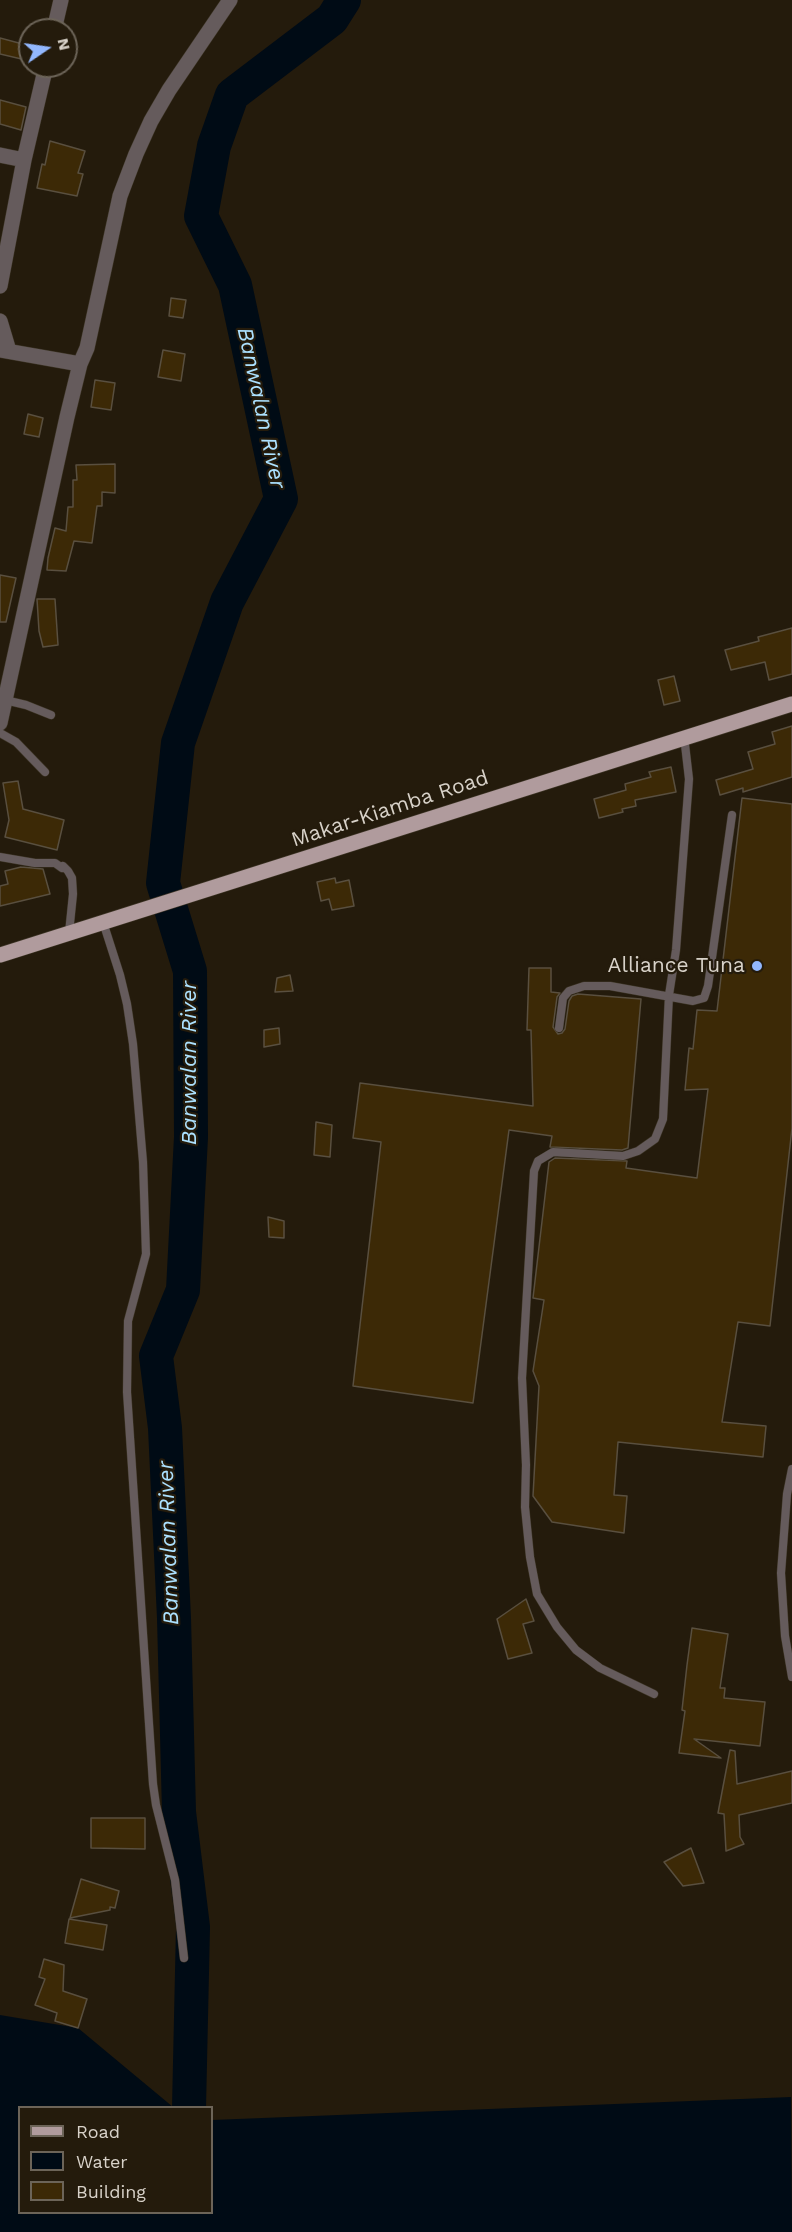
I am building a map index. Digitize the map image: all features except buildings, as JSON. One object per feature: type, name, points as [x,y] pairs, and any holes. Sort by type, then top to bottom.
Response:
[{"type":"main road","name":"Makar-Kiamba Road","points":[[0,955],[684,736],[792,704]]},
{"type":"street","points":[[57,18],[61,0]]},
{"type":"street","points":[[0,723],[120,196],[136,154],[170,90],[230,0]]},
{"type":"street","points":[[0,286],[24,160],[43,78]]},
{"type":"street","points":[[0,155],[24,160]]},
{"type":"street","points":[[0,321],[4,350],[80,364]]},
{"type":"lane","points":[[5,700],[26,705],[51,716]]},
{"type":"lane","points":[[0,733],[22,747],[45,772]]},
{"type":"lane","points":[[654,1694],[600,1668],[576,1650],[557,1627],[537,1594],[530,1557],[525,1507],[526,1465],[522,1378],[534,1171],[538,1161],[553,1152],[623,1156],[638,1151],[655,1139],[663,1119],[669,995],[676,950],[689,779],[684,736]]},
{"type":"lane","points":[[559,1028],[563,998],[575,988],[610,987],[698,1001],[706,995],[732,815]]},
{"type":"lane","points":[[0,857],[34,863],[55,863],[68,871],[72,878],[73,894],[69,933]]},
{"type":"lane","points":[[109,920],[133,1044],[143,1162],[146,1254],[128,1321],[127,1392],[153,1784],[175,1880],[184,1958]]},
{"type":"lane","points":[[792,1469],[781,1573],[785,1636],[792,1677]]},
{"type":"water","points":[[0,2015],[78,2028],[172,2106],[18,2106],[18,2214],[213,2214],[213,2120],[791,2097],[792,2232],[0,2232]]},
{"type":"waterway","name":"Banwalan River","points":[[189,2106],[193,1927],[179,1812],[174,1618],[165,1428],[156,1356],[183,1290],[191,1137],[190,971],[163,883],[178,743],[227,602],[281,499],[235,285],[201,216],[214,146],[232,95],[332,19],[344,0]]},
{"type":"place","name":"Alliance Tuna","points":[[757,966]]}]
